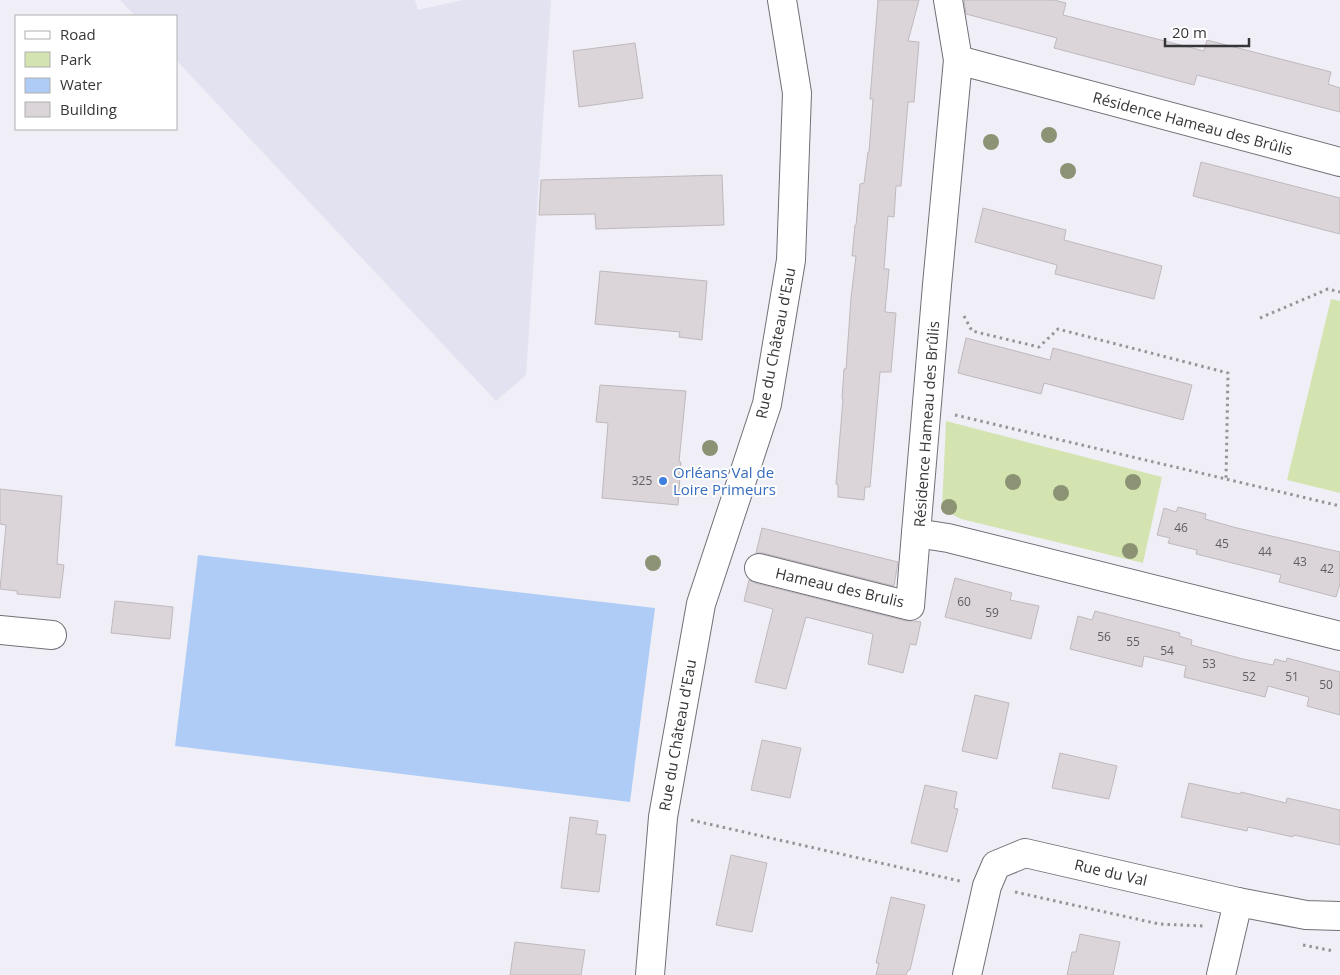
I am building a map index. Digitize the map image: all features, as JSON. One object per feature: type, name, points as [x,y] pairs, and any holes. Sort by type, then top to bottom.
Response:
[{"type":"street","name":"Rue du Château d'Eau","points":[[650,975],[663,817],[701,604],[767,404],[791,260],[797,93],[782,0]]},
{"type":"street","name":"Résidence Hameau des Brûlis","points":[[948,0],[958,60],[916,533],[948,538],[1340,636]]},
{"type":"street","name":"Résidence Hameau des Brûlis","points":[[958,60],[1340,162]]},
{"type":"street","name":"Hameau des Brulis","points":[[759,568],[910,606],[916,533]]},
{"type":"street","points":[[0,630],[52,635]]},
{"type":"street","name":"Rue du Val","points":[[967,975],[987,886],[996,865],[1025,853],[1306,916],[1340,916]]},
{"type":"street","points":[[1221,975],[1238,902]]},
{"type":"path","points":[[1260,318],[1328,288],[1340,292]]},
{"type":"path","points":[[963,316],[972,331],[1039,347],[1058,329],[1228,373],[1226,480]]},
{"type":"path","points":[[949,414],[1340,506]]},
{"type":"path","points":[[663,817],[688,820],[1160,924],[1212,927]]},
{"type":"shaded area","points":[[120,0],[415,0],[418,10],[463,0],[551,0],[526,375],[496,401],[178,62],[178,15],[134,15]]},
{"type":"green space","points":[[1331,299],[1340,301],[1340,493],[1287,480]]},
{"type":"green space","points":[[946,421],[1162,477],[1143,563],[961,519],[942,509]]},
{"type":"water","points":[[198,555],[655,608],[630,802],[175,746]]},
{"type":"building","points":[[878,0],[919,0],[908,41],[919,42],[914,102],[908,102],[901,186],[896,186],[894,217],[888,216],[884,269],[889,269],[885,312],[896,313],[891,372],[880,372],[870,487],[865,487],[864,500],[838,497],[838,485],[836,484],[844,369],[846,369],[856,256],[852,256],[855,225],[860,184],[864,183],[869,152],[873,99],[870,99]]},
{"type":"building","points":[[964,0],[1054,0],[1066,3],[1063,15],[1204,51],[1207,40],[1331,72],[1328,84],[1340,88],[1340,112],[1197,75],[1194,85],[1054,48],[1057,38],[966,14]]},
{"type":"building","points":[[635,43],[643,98],[579,107],[573,51]]},
{"type":"building","points":[[1201,162],[1340,198],[1340,234],[1193,196]]},
{"type":"building","points":[[722,175],[724,225],[596,229],[595,214],[539,215],[541,180]]},
{"type":"building","points":[[983,208],[1066,230],[1064,240],[1162,266],[1154,299],[1055,274],[1057,265],[975,242]]},
{"type":"building","points":[[600,271],[707,281],[702,340],[679,337],[680,332],[595,324]]},
{"type":"building","points":[[966,338],[1050,360],[1053,348],[1192,385],[1183,420],[1044,383],[1041,394],[958,373]]},
{"type":"building","points":[[600,385],[686,391],[679,462],[681,462],[678,505],[602,498],[608,423],[596,422]]},
{"type":"building","points":[[0,489],[62,496],[57,564],[64,565],[60,598],[17,594],[17,591],[0,589],[6,525],[0,524]]},
{"type":"building","points":[[1178,507],[1206,514],[1205,519],[1237,528],[1340,552],[1340,584],[1336,597],[1279,582],[1281,575],[1196,554],[1197,550],[1168,543],[1170,538],[1157,535],[1164,508],[1176,512]]},
{"type":"building","points":[[762,528],[898,562],[894,586],[763,553],[756,553]]},
{"type":"building","points":[[955,578],[1012,593],[1010,600],[1039,606],[1031,639],[945,617]]},
{"type":"building","points":[[749,580],[906,621],[921,622],[916,645],[910,644],[903,673],[868,664],[873,634],[806,617],[786,689],[755,682],[773,609],[744,601]]},
{"type":"building","points":[[115,601],[173,607],[170,639],[111,633]]},
{"type":"building","points":[[1095,611],[1180,633],[1179,636],[1192,640],[1191,645],[1243,659],[1273,665],[1275,659],[1286,662],[1287,658],[1340,672],[1340,715],[1307,706],[1309,697],[1268,686],[1265,697],[1184,677],[1186,666],[1144,656],[1142,667],[1070,649],[1078,616],[1092,620]]},
{"type":"building","points":[[975,695],[1009,703],[997,759],[962,751]]},
{"type":"building","points":[[762,740],[801,748],[790,798],[751,790]]},
{"type":"building","points":[[1060,753],[1117,766],[1109,799],[1052,788]]},
{"type":"building","points":[[1189,783],[1240,794],[1241,792],[1286,803],[1287,798],[1340,810],[1340,845],[1248,827],[1247,831],[1181,817]]},
{"type":"building","points":[[925,785],[957,792],[954,808],[958,809],[947,852],[911,843]]},
{"type":"building","points":[[570,817],[598,821],[596,834],[606,835],[599,892],[561,888]]},
{"type":"building","points":[[731,855],[767,863],[752,932],[716,925]]},
{"type":"building","points":[[891,897],[925,905],[910,970],[908,970],[906,975],[876,975],[879,963],[876,963]]},
{"type":"building","points":[[1080,934],[1120,942],[1113,975],[1067,975],[1072,952],[1076,952]]},
{"type":"building","points":[[515,942],[585,950],[581,975],[510,975]]},
{"type":"place","name":"Orléans Val de Loire Primeurs","points":[[663,481]]}]
